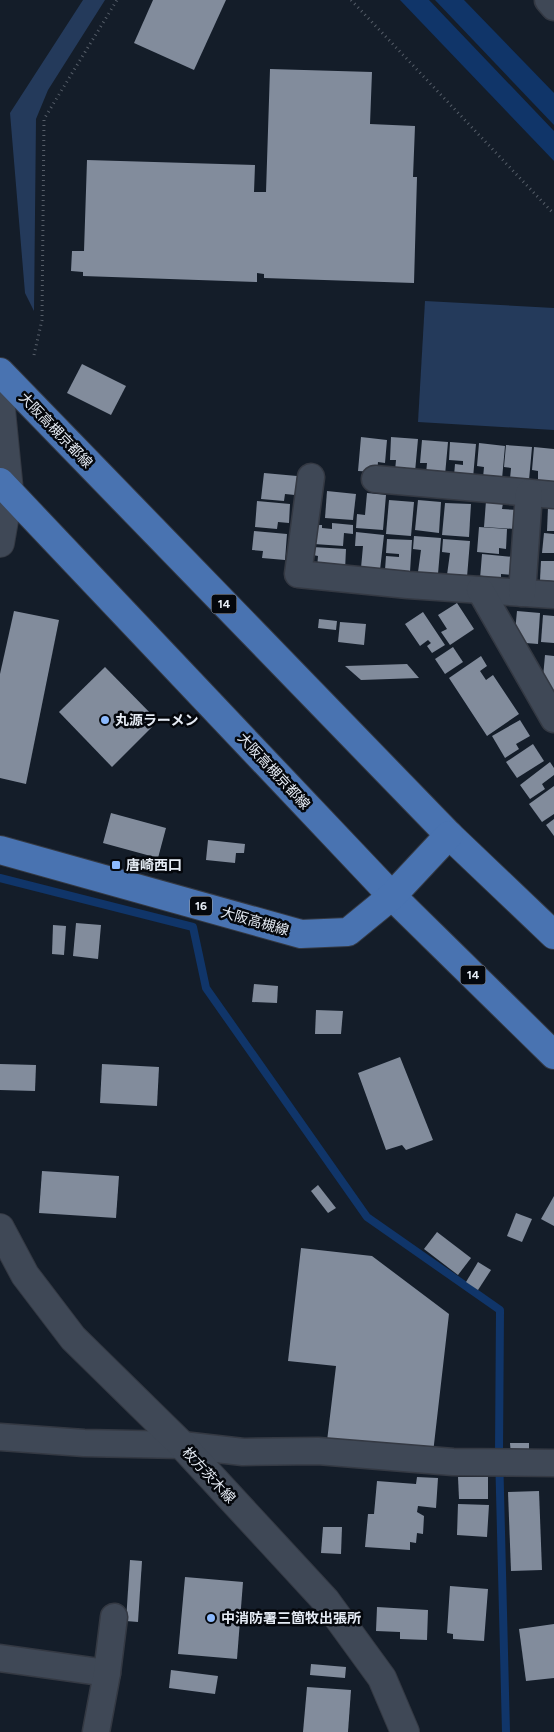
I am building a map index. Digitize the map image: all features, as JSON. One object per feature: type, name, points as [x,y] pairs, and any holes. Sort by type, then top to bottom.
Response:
[{"type":"main road","name":"大阪高槻京都線","points":[[0,372],[449,835],[554,935]]},
{"type":"main road","points":[[0,400],[5,486],[0,543]]},
{"type":"main road","name":"大阪高槻京都線","points":[[5,486],[392,896],[554,1055]]},
{"type":"main road","name":"大阪高槻線","points":[[0,850],[300,934],[348,932],[392,896],[449,835]]},
{"type":"main road","name":"枚方茨木線","points":[[0,1228],[26,1274],[73,1338],[182,1445],[326,1601],[382,1678],[405,1732]]},
{"type":"street","points":[[548,0],[554,7]]},
{"type":"street","points":[[311,477],[298,574],[408,585],[554,595]]},
{"type":"street","points":[[375,480],[542,494],[522,592]]},
{"type":"street","points":[[480,590],[551,709]]},
{"type":"street","points":[[0,1437],[84,1443],[182,1445],[243,1452],[318,1451],[454,1462],[554,1463]]},
{"type":"street","points":[[96,1732],[107,1673],[114,1617]]},
{"type":"street","points":[[0,1658],[107,1673]]},
{"type":"path","points":[[34,354],[42,320],[44,120],[117,0]]},
{"type":"path","points":[[351,0],[554,214]]},
{"type":"shaded area","points":[[83,0],[105,0],[48,90],[36,119],[34,311],[25,293],[10,113]]},
{"type":"shaded area","points":[[400,0],[429,0],[554,131],[554,161]]},
{"type":"shaded area","points":[[435,0],[464,0],[554,93],[554,125]]},
{"type":"shaded area","points":[[425,301],[554,308],[554,430],[418,422]]},
{"type":"building","points":[[153,0],[226,0],[194,70],[134,43]]},
{"type":"building","points":[[270,69],[372,72],[370,124],[415,126],[413,177],[417,177],[414,283],[264,278],[264,274],[257,273],[257,282],[83,276],[83,272],[71,271],[72,251],[84,251],[87,160],[255,165],[254,192],[266,192]]},
{"type":"building","points":[[82,364],[126,386],[111,415],[67,393]]},
{"type":"building","points":[[361,437],[387,440],[385,463],[378,462],[377,472],[358,471]]},
{"type":"building","points":[[391,437],[418,439],[415,472],[395,471],[396,460],[390,460]]},
{"type":"building","points":[[422,440],[448,442],[445,475],[426,474],[427,463],[420,463]]},
{"type":"building","points":[[450,442],[476,444],[473,478],[454,476],[455,464],[463,465],[463,461],[449,460]]},
{"type":"building","points":[[479,443],[505,446],[502,479],[483,478],[484,467],[477,466]]},
{"type":"building","points":[[506,445],[532,447],[529,480],[510,479],[511,468],[504,467]]},
{"type":"building","points":[[534,447],[554,449],[554,482],[538,481],[538,471],[532,470]]},
{"type":"building","points":[[264,473],[297,476],[295,495],[285,494],[284,501],[261,499]]},
{"type":"building","points":[[327,491],[356,494],[353,520],[325,518]]},
{"type":"building","points":[[367,493],[386,495],[383,530],[356,528],[357,514],[365,515]]},
{"type":"building","points":[[389,500],[414,502],[411,536],[386,534]]},
{"type":"building","points":[[418,500],[441,502],[439,533],[415,530]]},
{"type":"building","points":[[257,501],[290,504],[289,523],[278,522],[277,529],[255,527]]},
{"type":"building","points":[[486,501],[503,503],[502,509],[518,510],[516,529],[484,527]]},
{"type":"building","points":[[445,503],[471,504],[469,537],[442,535]]},
{"type":"building","points":[[548,507],[554,507],[554,531],[547,531]]},
{"type":"building","points":[[332,523],[353,525],[353,534],[344,533],[343,546],[314,544],[315,525],[322,525],[322,528],[332,529]]},
{"type":"building","points":[[479,527],[507,529],[506,549],[499,548],[499,554],[477,552]]},
{"type":"building","points":[[254,531],[287,534],[285,560],[262,558],[263,551],[252,550]]},
{"type":"building","points":[[356,532],[384,535],[380,570],[361,568],[363,546],[355,546]]},
{"type":"building","points":[[544,533],[554,534],[554,553],[542,553]]},
{"type":"building","points":[[414,536],[441,538],[438,574],[418,572],[421,550],[413,549]]},
{"type":"building","points":[[387,539],[412,540],[410,572],[385,570],[386,556],[399,557],[399,554],[386,553]]},
{"type":"building","points":[[443,539],[470,541],[467,577],[447,575],[450,553],[442,552]]},
{"type":"building","points":[[313,547],[346,549],[345,570],[317,568],[318,556],[313,555]]},
{"type":"building","points":[[482,554],[514,557],[513,575],[501,574],[501,581],[480,579]]},
{"type":"building","points":[[541,561],[554,561],[554,581],[540,580]]},
{"type":"building","points":[[457,603],[474,629],[450,645],[441,632],[447,629],[438,615]]},
{"type":"building","points":[[14,611],[59,620],[26,784],[0,778],[0,674]]},
{"type":"building","points":[[517,611],[540,613],[538,644],[514,642]]},
{"type":"building","points":[[423,612],[445,645],[432,653],[427,646],[431,643],[428,640],[420,646],[405,624]]},
{"type":"building","points":[[543,615],[554,616],[554,643],[541,642]]},
{"type":"building","points":[[319,619],[337,621],[336,630],[318,628]]},
{"type":"building","points":[[340,622],[366,624],[364,645],[338,642]]},
{"type":"building","points":[[453,647],[463,662],[445,674],[435,659]]},
{"type":"building","points":[[545,655],[554,656],[554,690],[542,689]]},
{"type":"building","points":[[481,656],[487,666],[480,671],[486,680],[493,675],[519,714],[487,736],[449,678]]},
{"type":"building","points":[[407,664],[419,678],[361,680],[345,666]]},
{"type":"building","points":[[105,667],[158,721],[112,767],[59,712]]},
{"type":"building","points":[[520,720],[530,736],[516,744],[519,749],[505,758],[492,736]]},
{"type":"building","points":[[533,744],[544,761],[517,778],[506,762]]},
{"type":"building","points":[[550,762],[554,768],[554,775],[542,784],[545,789],[530,799],[520,785]]},
{"type":"building","points":[[554,786],[554,814],[542,822],[529,804]]},
{"type":"building","points":[[111,813],[166,828],[158,858],[103,843]]},
{"type":"building","points":[[554,819],[554,836],[546,825]]},
{"type":"building","points":[[208,840],[245,844],[244,853],[236,853],[235,863],[206,860]]},
{"type":"building","points":[[76,923],[101,925],[98,959],[73,956]]},
{"type":"building","points":[[53,925],[66,926],[64,955],[52,954]]},
{"type":"building","points":[[254,984],[278,986],[277,1003],[252,1002]]},
{"type":"building","points":[[316,1010],[343,1011],[341,1034],[315,1034]]},
{"type":"building","points":[[400,1057],[433,1140],[406,1150],[402,1145],[386,1150],[358,1073]]},
{"type":"building","points":[[0,1064],[36,1065],[35,1091],[0,1090]]},
{"type":"building","points":[[102,1064],[159,1067],[157,1106],[100,1103]]},
{"type":"building","points":[[42,1171],[119,1176],[116,1218],[39,1213]]},
{"type":"building","points":[[318,1185],[336,1208],[328,1213],[311,1191]]},
{"type":"building","points":[[554,1196],[554,1226],[541,1219]]},
{"type":"building","points":[[516,1213],[532,1219],[522,1242],[507,1236]]},
{"type":"building","points":[[437,1232],[471,1258],[458,1275],[424,1249]]},
{"type":"building","points":[[301,1248],[372,1256],[449,1314],[433,1453],[327,1441],[336,1366],[288,1361]]},
{"type":"building","points":[[478,1262],[491,1270],[478,1290],[466,1282]]},
{"type":"building","points":[[510,1443],[529,1443],[529,1456],[511,1456]]},
{"type":"building","points":[[417,1477],[438,1478],[436,1508],[418,1506],[417,1512],[424,1516],[423,1534],[417,1533],[416,1543],[410,1542],[410,1550],[365,1547],[368,1514],[374,1514],[377,1481],[416,1484]]},
{"type":"building","points":[[458,1477],[488,1477],[488,1499],[459,1499]]},
{"type":"building","points":[[539,1491],[542,1570],[511,1571],[508,1492]]},
{"type":"building","points":[[458,1504],[489,1505],[487,1537],[457,1535]]},
{"type":"building","points":[[323,1527],[342,1527],[341,1554],[321,1553]]},
{"type":"building","points":[[130,1560],[142,1561],[138,1622],[126,1621]]},
{"type":"building","name":"中消防署三箇牧出張所","points":[[185,1577],[243,1582],[237,1659],[178,1654]]},
{"type":"building","points":[[450,1586],[488,1589],[484,1641],[453,1639],[453,1634],[447,1633]]},
{"type":"building","points":[[377,1607],[428,1610],[427,1640],[400,1639],[400,1632],[376,1631]]},
{"type":"building","points":[[554,1624],[554,1678],[526,1681],[519,1629]]},
{"type":"building","points":[[311,1664],[346,1667],[345,1678],[310,1675]]},
{"type":"building","points":[[171,1670],[218,1676],[215,1694],[169,1688]]},
{"type":"building","points":[[307,1687],[351,1690],[348,1732],[303,1732]]},
{"type":"waterway","points":[[0,878],[193,927],[206,988],[367,1217],[500,1310],[499,1452],[506,1732]]},
{"type":"place","name":"丸源ラーメン","points":[[105,720]]},
{"type":"place","name":"唐崎西口","points":[[116,865]]},
{"type":"place","name":"中消防署三箇牧出張所","points":[[211,1618]]}]
